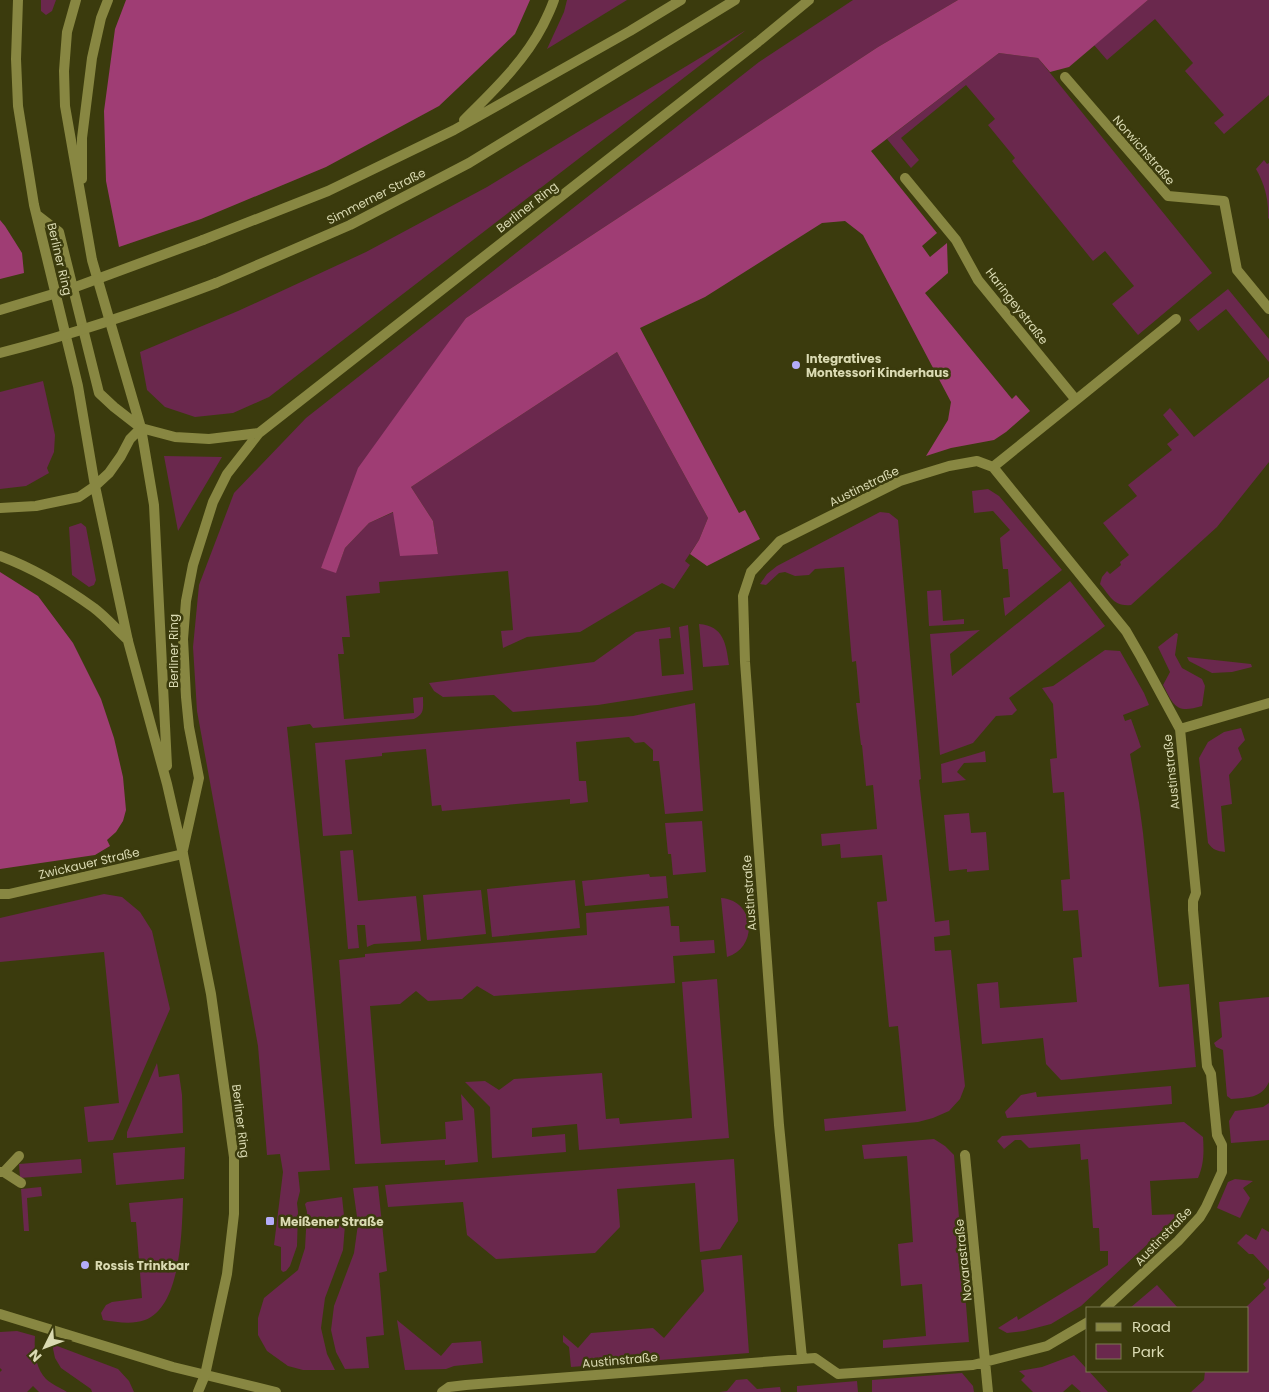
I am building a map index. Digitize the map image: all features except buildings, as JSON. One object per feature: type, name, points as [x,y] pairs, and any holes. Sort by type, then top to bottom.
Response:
[{"type":"street","name":"Berliner Ring","points":[[18,0],[16,59],[18,106],[34,205],[78,386],[95,486],[128,641],[167,784],[183,854],[211,994],[234,1157],[234,1214],[226,1274],[205,1375],[198,1392]]},
{"type":"street","name":"Berliner Ring","points":[[76,0],[67,32],[64,71],[65,106],[92,260],[142,428],[154,505],[167,784]]},
{"type":"street","name":"Berliner Ring","points":[[82,208],[82,138],[86,102],[92,58],[101,18],[108,0]]},
{"type":"street","points":[[454,130],[498,87],[533,43],[554,0]]},
{"type":"street","name":"Simmerner Straße","points":[[0,310],[70,290],[328,191],[454,130],[630,31],[680,0]]},
{"type":"street","name":"Simmerner Straße","points":[[0,353],[86,329],[151,308],[216,283],[350,226],[469,163],[735,0]]},
{"type":"street","name":"Berliner Ring","points":[[183,854],[199,778],[189,727],[186,697],[183,639],[186,602],[193,565],[214,502],[227,474],[259,433],[809,0]]},
{"type":"street","name":"Norwichstraße","points":[[1065,76],[1168,196],[1224,201],[1237,270],[1269,309]]},
{"type":"street","name":"Haringeystraße","points":[[905,178],[956,240],[978,280],[1076,400]]},
{"type":"street","name":"Berliner Ring","points":[[37,215],[59,232],[99,392],[114,407],[142,428],[175,437],[209,439],[259,433]]},
{"type":"street","points":[[992,467],[1176,319]]},
{"type":"street","points":[[0,508],[36,506],[79,497],[109,473],[130,439],[142,428]]},
{"type":"street","name":"Austinstraße","points":[[802,1358],[779,1132],[745,662],[743,596],[751,572],[780,541],[900,481],[949,466],[977,461],[992,467],[1126,631],[1180,729],[1196,893],[1193,901],[1193,910],[1207,1066],[1211,1074],[1218,1135],[1222,1145],[1222,1172],[1200,1217],[1152,1267],[1105,1307]]},
{"type":"street","name":"Berliner Ring","points":[[0,556],[19,563],[96,609],[128,641]]},
{"type":"street","points":[[1180,729],[1269,702]]},
{"type":"street","name":"Zwickauer Straße","points":[[0,894],[9,894],[183,854]]},
{"type":"street","name":"Novarastraße","points":[[966,1155],[986,1362]]},
{"type":"street","points":[[18,1156],[2,1172],[21,1183]]},
{"type":"street","points":[[0,1314],[173,1367],[276,1392]]},
{"type":"street","name":"Austinstraße","points":[[442,1392],[449,1387],[466,1385],[802,1358],[815,1358],[838,1374],[973,1365],[1047,1346],[1086,1323]]},
{"type":"street","points":[[986,1362],[988,1392]]},
{"type":"green space","points":[[41,0],[56,0],[52,11],[46,15],[41,11]]},
{"type":"green space","points":[[567,0],[627,0],[547,49],[564,12]]},
{"type":"green space","points":[[853,0],[958,0],[878,47],[466,318],[321,568],[336,572],[345,548],[369,523],[394,512],[438,554],[433,521],[411,487],[617,352],[708,518],[699,540],[685,561],[690,565],[674,589],[662,583],[580,632],[527,637],[503,648],[501,631],[513,630],[508,571],[379,582],[380,593],[346,596],[350,637],[342,637],[344,654],[338,654],[344,719],[414,713],[413,698],[423,697],[423,707],[422,713],[414,719],[313,728],[310,724],[287,727],[311,957],[330,1170],[298,1172],[300,1191],[297,1203],[297,1246],[290,1266],[283,1272],[281,1270],[281,1247],[274,1245],[283,1172],[280,1154],[267,1155],[258,1046],[197,711],[193,647],[199,585],[234,493],[306,418],[759,62]]},
{"type":"green space","points":[[1148,0],[1269,0],[1269,95],[1224,134],[1214,123],[1224,115],[1185,71],[1193,63],[1155,19],[1107,60],[1094,45]]},
{"type":"green space","points":[[746,30],[269,397],[233,413],[195,417],[165,407],[147,390],[140,352],[238,311],[366,252],[487,187]]},
{"type":"green space","points":[[999,53],[1038,58],[1212,273],[1138,335],[1112,304],[1134,286],[1105,251],[1093,261],[1012,161],[1015,158],[988,125],[995,119],[966,85],[901,138],[919,160],[911,168],[887,139]]},
{"type":"green space","points":[[1264,160],[1267,164],[1269,163],[1268,219],[1266,193],[1256,169]]},
{"type":"green space","points":[[1228,289],[1269,339],[1269,362],[1226,309],[1198,331],[1189,320]]},
{"type":"green space","points":[[1269,377],[1269,462],[1217,527],[1131,605],[1116,602],[1100,584],[1102,577],[1107,571],[1110,574],[1129,555],[1103,523],[1137,496],[1128,485],[1172,450],[1167,444],[1179,435],[1163,415],[1170,408],[1194,437]]},
{"type":"green space","points":[[43,381],[55,435],[54,452],[47,468],[49,473],[26,486],[0,489],[0,392]]},
{"type":"green space","points":[[164,456],[222,457],[178,531]]},
{"type":"green space","points":[[988,489],[999,496],[1062,570],[1005,616],[1003,598],[1010,597],[1008,569],[1003,569],[1000,538],[1010,530],[993,511],[974,513],[972,491]]},
{"type":"green space","points":[[880,512],[889,513],[898,520],[921,779],[919,780],[935,922],[949,920],[950,935],[934,937],[935,951],[951,950],[965,1086],[960,1099],[949,1111],[933,1118],[918,1122],[825,1131],[824,1119],[906,1111],[898,1026],[889,1027],[877,902],[887,901],[882,855],[841,858],[840,844],[822,846],[821,834],[877,829],[873,785],[866,786],[856,703],[860,703],[856,661],[852,662],[844,567],[815,569],[809,575],[795,576],[785,572],[779,573],[766,585],[760,584],[767,574],[777,566]]},
{"type":"green space","points":[[81,523],[86,527],[96,580],[94,585],[89,587],[72,575],[69,527]]},
{"type":"green space","points":[[1070,581],[1105,626],[1009,698],[1017,710],[1012,715],[996,716],[973,743],[940,755],[930,634],[980,630],[950,654],[952,676]]},
{"type":"green space","points":[[941,590],[943,621],[964,619],[964,624],[929,626],[927,591]]},
{"type":"green space","points":[[699,624],[707,625],[719,632],[725,643],[729,665],[703,667]]},
{"type":"green space","points":[[688,625],[693,690],[598,705],[513,712],[494,695],[443,697],[434,691],[429,683],[594,662],[636,632],[670,627],[671,638],[659,639],[662,676],[684,674],[679,627]]},
{"type":"green space","points":[[1176,633],[1178,634],[1175,655],[1182,668],[1202,679],[1205,686],[1202,706],[1186,709],[1177,706],[1173,703],[1163,685],[1170,672],[1158,647]]},
{"type":"green space","points":[[1105,650],[1120,651],[1149,705],[1123,715],[1125,721],[1131,719],[1141,747],[1130,754],[1143,833],[1159,987],[1189,984],[1196,1067],[1061,1080],[1046,1064],[1043,1038],[982,1044],[977,984],[998,982],[1000,1008],[1077,1002],[1073,958],[1082,957],[1078,910],[1063,911],[1061,880],[1070,879],[1064,792],[1053,793],[1050,759],[1057,758],[1053,704],[1042,688],[1053,686]]},
{"type":"green space","points":[[1187,657],[1251,664],[1252,667],[1232,672],[1212,673],[1189,661]]},
{"type":"green space","points":[[695,703],[703,811],[665,814],[659,761],[653,761],[653,750],[644,742],[635,743],[629,737],[576,742],[579,781],[586,781],[588,802],[570,804],[570,799],[442,811],[441,805],[432,806],[426,749],[382,753],[382,756],[345,760],[352,834],[323,836],[315,743],[633,716]]},
{"type":"green space","points":[[1241,728],[1245,740],[1238,748],[1242,759],[1229,775],[1232,804],[1221,806],[1225,852],[1222,852],[1213,849],[1208,843],[1199,758],[1208,742],[1224,732]]},
{"type":"green space","points":[[985,751],[986,762],[964,763],[957,772],[966,780],[942,783],[941,764]]},
{"type":"green space","points":[[969,813],[971,833],[986,832],[989,870],[967,872],[967,869],[949,871],[944,815]]},
{"type":"green space","points":[[702,821],[706,872],[673,875],[671,854],[668,854],[665,823]]},
{"type":"green space","points":[[353,850],[358,901],[416,896],[421,941],[374,944],[367,947],[365,925],[357,925],[359,948],[348,949],[340,851]]},
{"type":"green space","points":[[649,874],[650,877],[666,876],[668,898],[585,906],[582,881]]},
{"type":"green space","points":[[575,880],[580,928],[492,937],[487,889]]},
{"type":"green space","points":[[481,890],[486,934],[427,940],[423,895]]},
{"type":"green space","points":[[104,894],[122,897],[140,912],[152,931],[170,1009],[113,1140],[88,1142],[84,1107],[119,1103],[104,952],[0,962],[0,918]]},
{"type":"green space","points":[[721,898],[732,901],[741,907],[749,925],[744,944],[737,952],[727,957]]},
{"type":"green space","points":[[669,906],[671,926],[679,926],[680,942],[714,940],[715,953],[673,956],[675,983],[494,996],[477,986],[462,999],[428,1001],[416,991],[400,1004],[370,1006],[381,1144],[446,1139],[445,1122],[463,1120],[461,1094],[474,1109],[478,1162],[445,1165],[445,1160],[355,1164],[339,960],[365,957],[365,954],[587,935],[586,913]]},
{"type":"green space","points":[[717,979],[729,1138],[579,1150],[577,1124],[532,1128],[532,1137],[565,1134],[566,1152],[492,1158],[490,1107],[465,1082],[485,1081],[499,1090],[514,1079],[602,1073],[606,1119],[619,1118],[620,1124],[692,1118],[682,982]]},
{"type":"green space","points":[[1269,997],[1269,1082],[1266,1088],[1258,1094],[1231,1099],[1227,1096],[1223,1050],[1216,1047],[1214,1043],[1222,1037],[1219,1002]]},
{"type":"green space","points":[[157,1063],[159,1077],[179,1074],[182,1095],[183,1133],[127,1138],[127,1132]]},
{"type":"green space","points":[[1171,1086],[1172,1104],[1007,1118],[1005,1112],[1021,1095],[1036,1092],[1037,1097]]},
{"type":"green space","points":[[1269,1103],[1269,1140],[1231,1143],[1229,1121],[1235,1111],[1263,1107]]},
{"type":"green space","points":[[1184,1122],[1203,1137],[1203,1158],[1198,1178],[1150,1181],[1152,1215],[1180,1214],[1081,1306],[1051,1324],[1007,1333],[998,1328],[1017,1316],[1018,1320],[1108,1265],[1108,1251],[1100,1251],[1099,1228],[1093,1228],[1088,1159],[1081,1160],[1080,1144],[1029,1148],[1021,1140],[1015,1140],[1004,1149],[997,1141],[1002,1136]]},
{"type":"green space","points":[[934,1139],[954,1155],[969,1342],[883,1348],[883,1340],[926,1336],[922,1284],[901,1286],[898,1244],[913,1242],[907,1156],[864,1159],[862,1145]]},
{"type":"green space","points":[[185,1147],[184,1179],[116,1185],[113,1153]]},
{"type":"green space","points":[[81,1159],[82,1173],[20,1178],[19,1164]]},
{"type":"green space","points":[[734,1159],[738,1221],[720,1249],[700,1252],[695,1183],[617,1189],[620,1227],[595,1253],[496,1259],[467,1235],[463,1202],[388,1207],[385,1185]]},
{"type":"green space","points":[[1235,1179],[1253,1181],[1243,1188],[1250,1198],[1240,1218],[1217,1208],[1228,1182]]},
{"type":"green space","points":[[378,1186],[387,1271],[379,1273],[384,1335],[366,1337],[369,1368],[345,1369],[336,1352],[331,1330],[334,1306],[354,1253],[358,1224],[353,1188]]},
{"type":"green space","points":[[41,1187],[42,1196],[27,1198],[29,1231],[24,1231],[21,1189]]},
{"type":"green space","points":[[342,1197],[345,1225],[343,1250],[325,1298],[321,1328],[327,1354],[335,1370],[303,1370],[288,1366],[267,1351],[258,1335],[258,1318],[264,1298],[298,1270],[305,1248],[307,1212],[305,1204],[307,1202]]},
{"type":"green space","points":[[183,1198],[182,1229],[177,1266],[173,1284],[166,1300],[157,1312],[140,1322],[129,1323],[103,1320],[101,1313],[106,1305],[112,1302],[142,1298],[136,1222],[131,1222],[129,1203]]},
{"type":"green space","points":[[1262,1228],[1269,1232],[1269,1271],[1253,1254],[1249,1254],[1237,1243],[1246,1234],[1256,1240]]},
{"type":"green space","points":[[742,1255],[749,1353],[571,1367],[569,1347],[563,1342],[563,1335],[578,1348],[591,1333],[653,1328],[664,1338],[704,1291],[701,1260]]},
{"type":"green space","points":[[1269,1278],[1269,1392],[1191,1392],[1204,1380],[1205,1372],[1249,1372],[1249,1307],[1246,1307],[1266,1288],[1263,1284]]},
{"type":"green space","points":[[1157,1285],[1177,1307],[1131,1307]]},
{"type":"green space","points":[[397,1320],[441,1356],[452,1343],[481,1341],[483,1363],[454,1366],[446,1369],[405,1370]]},
{"type":"green space","points":[[17,1331],[35,1336],[36,1359],[42,1374],[48,1381],[67,1392],[39,1392],[33,1386],[27,1392],[0,1392],[0,1372],[2,1370],[0,1368],[0,1332]]},
{"type":"green space","points":[[52,1344],[118,1369],[129,1381],[134,1392],[92,1392],[91,1389],[61,1368],[55,1358]]},
{"type":"green space","points":[[1074,1355],[1086,1368],[1086,1372],[1090,1372],[1108,1392],[1081,1392],[1072,1384],[1063,1392],[1033,1392],[1021,1380],[1025,1376],[1019,1371],[1042,1367]]},
{"type":"green space","points":[[962,1373],[973,1386],[974,1392],[872,1392],[872,1380]]},
{"type":"green space","points":[[747,1379],[757,1389],[780,1387],[781,1392],[720,1392],[727,1391],[736,1380]]},
{"type":"green space","points":[[857,1381],[858,1392],[797,1392],[797,1386]]},
{"type":"shaded area","points":[[126,0],[530,0],[515,34],[439,106],[326,167],[201,219],[119,247],[106,181],[104,111],[115,29]]},
{"type":"shaded area","points":[[958,0],[1148,0],[1069,67],[1050,72],[1038,58],[999,53],[871,151],[937,233],[922,246],[930,257],[947,243],[948,273],[925,293],[1012,399],[1016,395],[1030,411],[994,440],[951,448],[926,456],[948,420],[951,402],[863,235],[845,221],[822,223],[705,297],[640,328],[739,513],[745,510],[760,539],[707,566],[690,554],[699,540],[708,518],[617,352],[411,487],[433,521],[438,554],[400,556],[393,512],[369,523],[345,548],[336,573],[321,568],[358,468],[466,318],[878,47]]},
{"type":"shaded area","points":[[0,220],[22,253],[24,273],[0,279]]},
{"type":"shaded area","points":[[0,572],[38,596],[73,643],[101,699],[114,738],[123,777],[126,810],[123,821],[116,832],[107,840],[110,846],[95,855],[0,869]]},
{"type":"place","name":"Integratives Montessori Kinderhaus","points":[[796,365]]},
{"type":"place","name":"Meißener Straße","points":[[270,1221]]},
{"type":"place","name":"Rossis Trinkbar","points":[[85,1265]]}]
